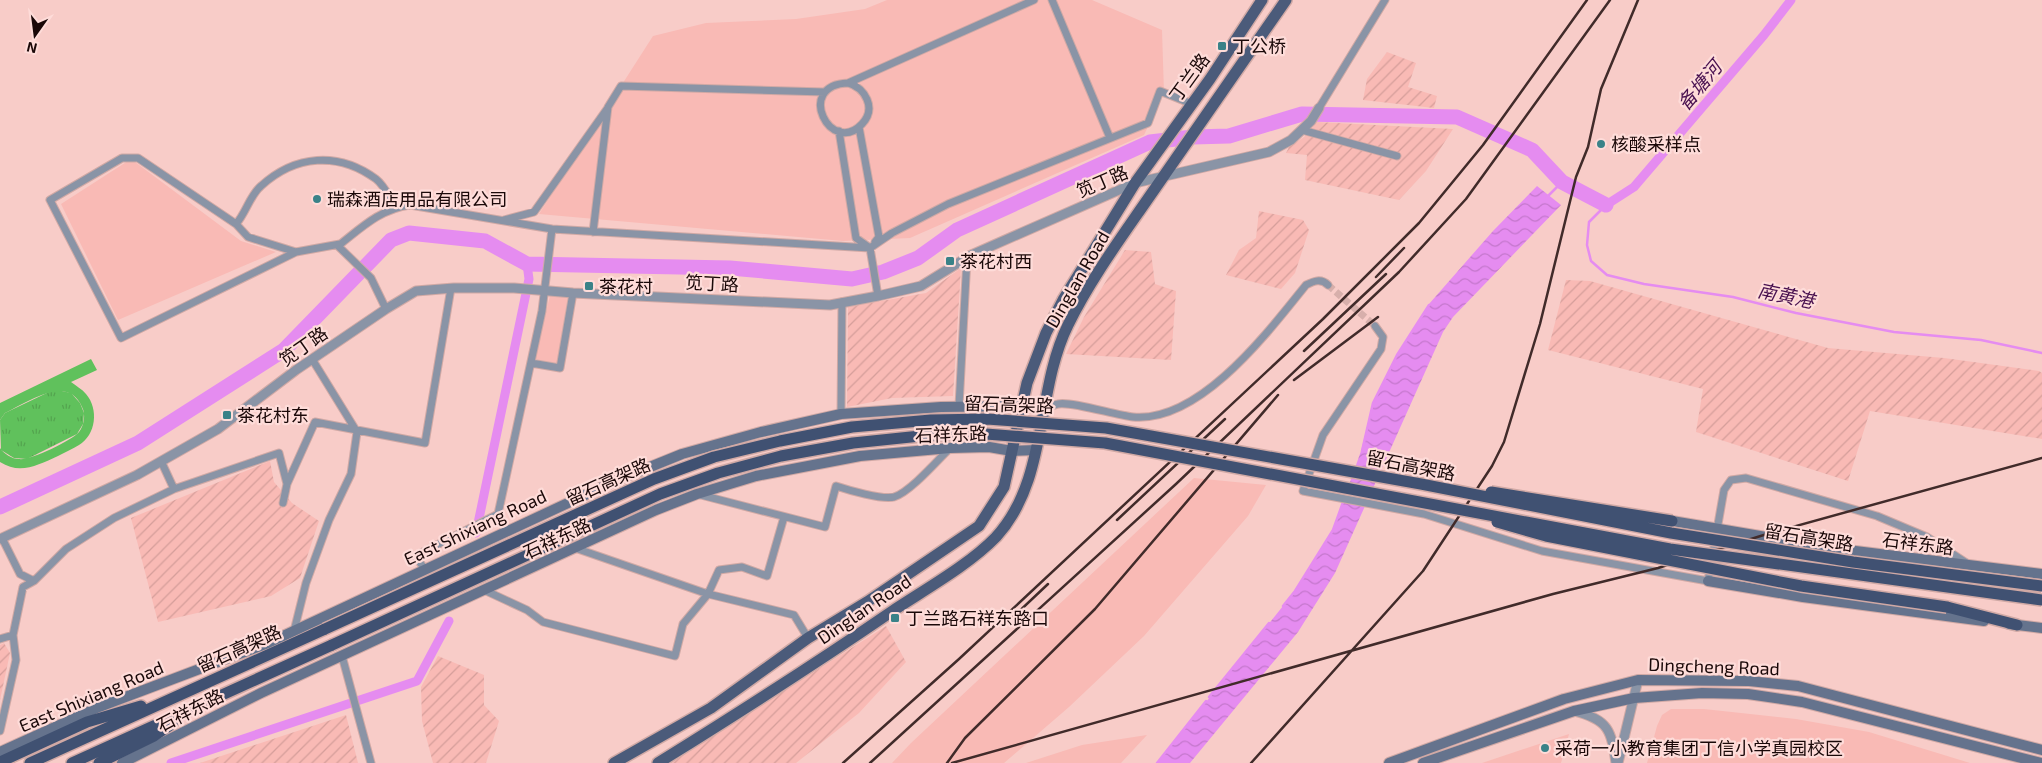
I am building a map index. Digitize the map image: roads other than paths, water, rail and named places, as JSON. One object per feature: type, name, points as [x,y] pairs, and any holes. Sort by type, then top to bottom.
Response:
[{"type":"highway","name":"留石高架路","points":[[30,763],[654,479],[714,457],[780,440],[852,427],[940,420],[1048,422],[1106,428],[1421,484],[1671,533],[1854,562],[2042,586]]},
{"type":"highway","name":"留石高架路","points":[[72,763],[196,708],[660,494],[718,474],[781,456],[853,443],[930,435],[986,434],[1105,443],[1418,500],[1670,549],[2042,600]]},
{"type":"highway","points":[[1421,484],[1507,493],[1672,521]]},
{"type":"highway","points":[[1418,500],[1546,536],[1810,587],[1947,607],[2017,625]]},
{"type":"highway","points":[[0,762],[87,722],[181,693]]},
{"type":"highway","points":[[99,763],[154,736],[196,708]]},
{"type":"main road","name":"Dinglan Road","points":[[658,763],[726,721],[923,591],[955,569],[996,536],[1017,507],[1028,481],[1055,358],[1074,313],[1104,264],[1175,159],[1286,0]]},
{"type":"main road","name":"丁兰路","points":[[1176,124],[1192,104],[1257,1]]},
{"type":"main road","name":"Dinglan Road","points":[[614,763],[711,708],[808,638],[867,602],[979,526],[1004,487],[1020,406],[1046,334],[1062,300],[1135,183],[1176,124]]},
{"type":"main road","name":"East Shixiang Road","points":[[0,752],[99,707],[268,643],[424,568],[613,482],[682,454],[761,432],[841,414],[959,406],[1020,406],[1043,409]]},
{"type":"main road","name":"石祥东路","points":[[122,763],[261,693],[656,510],[697,494],[756,476],[860,456],[950,448],[989,447],[1012,451],[1036,450]]},
{"type":"main road","name":"石祥东路","points":[[1672,521],[1831,548],[2042,574]]},
{"type":"main road","points":[[1708,581],[1802,597],[2042,628]]},
{"type":"main road","name":"Dingcheng Road","points":[[1389,763],[1564,699],[1638,680],[1749,682],[1798,686],[2042,750]]},
{"type":"main road","name":"Dingcheng Road","points":[[1423,763],[1574,711],[1634,698],[1702,693],[1748,694],[1802,702],[2041,763]]},
{"type":"street","points":[[502,220],[534,212],[621,86],[825,92],[839,83],[848,83],[1034,0]]},
{"type":"street","points":[[1052,0],[1110,138]]},
{"type":"street","name":"笕丁路","points":[[1,539],[137,475],[218,429],[312,359],[386,308],[416,291],[451,288],[514,288],[573,293],[830,304],[878,291],[921,286],[967,258],[1135,183],[1269,152],[1291,140],[1311,121],[1385,0]]},
{"type":"street","points":[[825,92],[820,107],[825,123],[839,131],[853,130],[859,127],[868,114],[869,105],[862,90],[848,83]]},
{"type":"street","points":[[296,252],[248,237],[236,224],[138,158],[122,158],[50,200],[122,338],[296,252],[341,244],[376,216],[396,207],[410,205],[552,229],[870,248],[892,233],[948,204],[1148,123],[1160,91],[1192,104]]},
{"type":"street","points":[[593,232],[608,107]]},
{"type":"street","points":[[859,127],[879,237],[870,248]]},
{"type":"street","points":[[1302,130],[1397,156]]},
{"type":"street","points":[[839,131],[856,238],[870,248],[878,291]]},
{"type":"street","points":[[236,224],[259,187],[285,167],[311,159],[348,163],[377,180],[396,207]]},
{"type":"street","points":[[424,568],[415,556],[457,533],[498,514],[548,280],[552,229]]},
{"type":"street","points":[[341,244],[338,246],[371,278],[386,308]]},
{"type":"street","points":[[959,406],[967,258]]},
{"type":"street","points":[[1043,409],[1060,403],[1133,417],[1156,416],[1174,411],[1228,373],[1255,346],[1306,285],[1314,280],[1328,285]]},
{"type":"street","points":[[283,504],[287,484],[315,422],[357,432],[426,443],[451,288]]},
{"type":"street","points":[[531,363],[560,368],[573,293]]},
{"type":"street","points":[[841,414],[842,302]]},
{"type":"street","points":[[1375,326],[1383,337],[1381,349],[1322,435],[1303,491],[1440,518],[1454,525],[1542,551],[1708,581],[1724,490],[1731,480],[1746,478],[1877,516],[1927,537],[1971,566]]},
{"type":"street","points":[[294,631],[306,583],[329,520],[351,474],[357,432],[312,359]]},
{"type":"street","points":[[697,494],[825,528],[836,486],[866,494],[893,497],[914,483],[950,448]]},
{"type":"street","points":[[0,731],[16,660],[13,635],[23,588],[66,549],[114,518],[174,489],[279,453],[287,484]]},
{"type":"street","points":[[161,461],[174,489]]},
{"type":"street","points":[[484,590],[526,610],[544,622],[675,656],[683,624],[708,594],[719,570],[742,567],[767,576],[784,517]]},
{"type":"street","points":[[1,539],[20,574],[34,580]]},
{"type":"street","points":[[575,548],[708,594],[794,615],[808,638]]},
{"type":"street","points":[[0,639],[13,635]]},
{"type":"street","points":[[342,656],[371,763]]},
{"type":"street","points":[[1617,763],[1638,680]]},
{"type":"street","points":[[1574,711],[1596,717],[1609,732],[1617,763]]},
{"type":"water","points":[[1537,186],[1561,205],[1453,317],[1443,332],[1335,573],[1298,632],[1190,763],[1157,763],[1295,591],[1333,530],[1361,451],[1373,403],[1397,355],[1429,304],[1493,231]]},
{"type":"waterway","name":"备塘河","points":[[1606,205],[1634,187],[1764,35],[1791,0]]},
{"type":"waterway","points":[[0,507],[138,443],[284,350],[391,240],[409,233],[485,241],[527,264],[730,268],[852,279],[883,272],[918,258],[957,230],[1150,142],[1193,137],[1229,136],[1302,114],[1457,117],[1532,150],[1562,182],[1606,205]]},
{"type":"waterway","points":[[1547,197],[1562,182]]},
{"type":"waterway","name":"南黄港","points":[[1606,205],[1589,222],[1587,245],[1591,261],[1607,275],[1644,284],[1733,297],[1796,313],[1894,332],[1981,340],[2042,353]]},
{"type":"waterway","points":[[476,533],[529,279],[527,264]]},
{"type":"waterway","points":[[1362,451],[1373,403],[1397,355],[1429,305]]},
{"type":"waterway","points":[[1283,606],[1295,591],[1333,530],[1347,491]]},
{"type":"waterway","points":[[171,763],[417,681],[449,621]]},
{"type":"waterway","points":[[1209,697],[1269,623]]},
{"type":"waterway","points":[[1157,763],[1206,701]]},
{"type":"tunnel","points":[[1328,285],[1375,326]]},
{"type":"railway","points":[[843,763],[959,659],[1323,319],[1419,223],[1483,145],[1587,0]]},
{"type":"railway","points":[[870,763],[1176,484],[1399,272],[1466,199],[1610,0]]},
{"type":"railway","points":[[1251,763],[1423,571],[1492,466],[1504,442],[1540,324],[1576,177],[1588,147],[1601,89],[1638,0]]},
{"type":"railway","points":[[1376,277],[1404,248]]},
{"type":"railway","points":[[1304,351],[1386,274]]},
{"type":"railway","points":[[1294,380],[1378,317]]},
{"type":"railway","points":[[947,763],[965,738],[1095,609],[1278,395]]},
{"type":"railway","points":[[1117,520],[1225,419]]},
{"type":"railway","points":[[952,763],[1553,594],[1658,568],[1767,534],[2042,458]]},
{"type":"railway","points":[[1013,617],[1048,584]]},
{"type":"place","name":"丁公桥","points":[[1222,46]]},
{"type":"place","name":"核酸采样点","points":[[1601,144]]},
{"type":"place","name":"瑞森酒店用品有限公司","points":[[317,199]]},
{"type":"place","name":"茶花村西","points":[[950,261]]},
{"type":"place","name":"茶花村","points":[[589,286]]},
{"type":"place","name":"茶花村东","points":[[227,415]]},
{"type":"place","name":"丁兰路石祥东路口","points":[[895,618]]},
{"type":"place","name":"采荷一小教育集团丁信小学真园校区","points":[[1545,748]]}]
